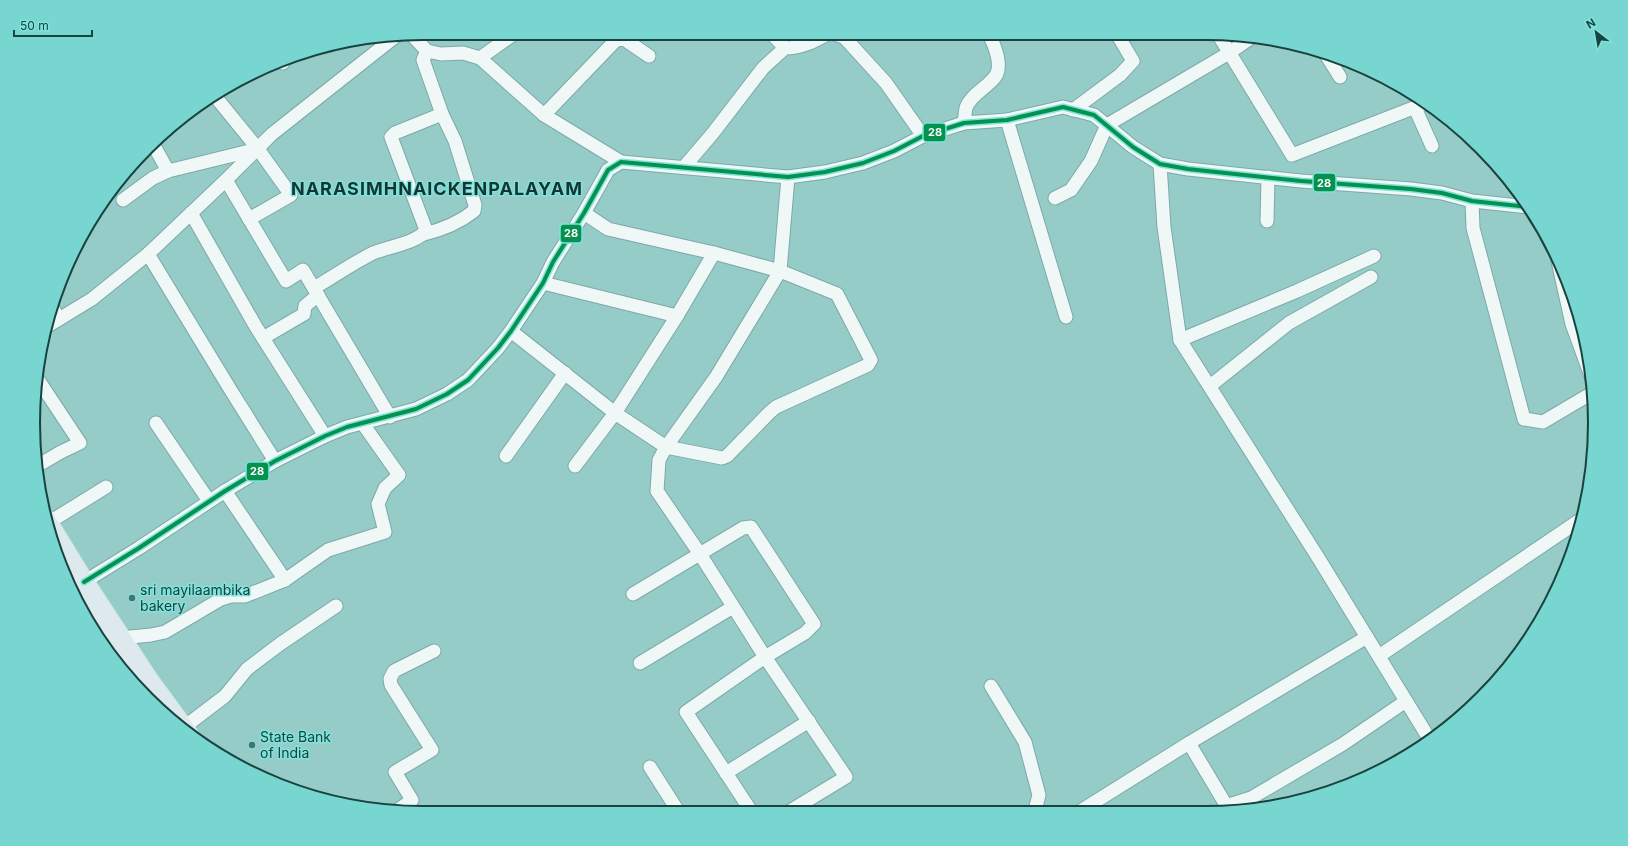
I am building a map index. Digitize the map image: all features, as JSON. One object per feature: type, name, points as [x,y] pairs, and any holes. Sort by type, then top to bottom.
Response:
[{"type":"highway","points":[[64,556],[80,589],[120,638],[171,712]]},
{"type":"street","points":[[417,40],[427,51],[441,54],[464,53],[480,58],[544,115],[620,162],[788,178],[825,172],[863,163],[894,151],[923,136],[964,123],[1007,120],[1063,107],[1094,115],[1133,147],[1160,164],[1188,169],[1268,177],[1411,189],[1442,193],[1472,200],[1519,204]]},
{"type":"street","points":[[480,58],[505,40]]},
{"type":"street","points":[[544,115],[616,40],[624,40],[649,56]]},
{"type":"street","points":[[778,40],[785,48]]},
{"type":"street","points":[[684,167],[713,133],[762,68],[785,48],[794,48],[816,40]]},
{"type":"street","points":[[850,40],[886,83],[923,136]]},
{"type":"street","points":[[964,123],[966,108],[970,100],[997,75],[997,55],[992,40]]},
{"type":"street","points":[[1073,110],[1120,75],[1133,61],[1121,40]]},
{"type":"street","points":[[1222,41],[1292,155],[1420,106]]},
{"type":"street","points":[[53,322],[92,299],[148,254],[272,134],[389,42]]},
{"type":"street","points":[[1055,198],[1070,190],[1091,161],[1107,125],[1245,42]]},
{"type":"street","points":[[263,338],[304,314],[305,306],[316,292],[373,253],[424,234],[434,232],[452,224],[474,211],[475,204],[456,141],[442,114],[423,60],[427,51]]},
{"type":"street","points":[[1330,61],[1340,77]]},
{"type":"street","points":[[218,100],[258,149],[291,195],[249,219]]},
{"type":"street","points":[[1420,107],[1432,146]]},
{"type":"street","points":[[424,234],[426,230],[419,208],[391,137],[395,133],[442,114]]},
{"type":"street","points":[[1007,120],[1066,317]]},
{"type":"street","points":[[156,149],[168,172]]},
{"type":"street","points":[[123,200],[153,178],[168,172],[258,149]]},
{"type":"street","points":[[80,589],[209,501],[275,460],[347,427],[416,409],[447,394],[463,383],[512,332],[543,283],[553,262],[584,213],[608,170],[620,162]]},
{"type":"street","points":[[1160,164],[1164,227],[1180,340],[1319,558],[1427,735]]},
{"type":"street","points":[[1267,221],[1268,177]]},
{"type":"street","points":[[788,178],[780,271],[716,377],[666,447],[659,460],[657,491],[700,554],[765,657],[846,777],[798,806]]},
{"type":"street","points":[[226,180],[286,281],[303,270],[390,417]]},
{"type":"street","points":[[1472,200],[1473,228],[1524,419],[1543,422],[1587,396]]},
{"type":"street","points":[[191,213],[263,338],[325,436]]},
{"type":"street","points":[[512,332],[615,413],[666,447],[722,458],[727,456],[776,407],[868,364],[871,360],[837,294],[780,271],[714,253],[608,229],[584,213]]},
{"type":"street","points":[[575,466],[615,413],[677,316],[714,253]]},
{"type":"street","points":[[148,254],[230,390],[275,460]]},
{"type":"street","points":[[1180,340],[1283,297],[1374,256]]},
{"type":"street","points":[[1210,386],[1289,323],[1371,277]]},
{"type":"street","points":[[543,283],[677,316]]},
{"type":"street","points":[[1565,291],[1572,324],[1581,349]]},
{"type":"street","points":[[56,314],[59,319]]},
{"type":"street","points":[[506,456],[565,373]]},
{"type":"street","points":[[42,386],[80,443],[42,463]]},
{"type":"street","points":[[156,423],[209,501]]},
{"type":"street","points":[[120,638],[151,636],[164,632],[221,599],[231,596],[245,596],[285,580],[328,550],[385,532],[378,504],[385,488],[398,475],[363,424]]},
{"type":"street","points":[[52,519],[106,487]]},
{"type":"street","points":[[225,491],[285,580]]},
{"type":"street","points":[[1379,656],[1574,524]]},
{"type":"street","points":[[633,594],[743,528],[751,527],[814,624],[805,633],[765,657],[686,712],[748,806]]},
{"type":"street","points":[[190,727],[225,696],[248,670],[280,644],[336,606]]},
{"type":"street","points":[[640,662],[733,607]]},
{"type":"street","points":[[1097,806],[1188,743],[1367,637]]},
{"type":"street","points":[[405,805],[412,800],[395,772],[432,750],[392,685],[390,679],[394,671],[434,651]]},
{"type":"street","points":[[991,686],[1025,742],[1039,795],[1036,806]]},
{"type":"street","points":[[1236,805],[1251,798],[1343,744],[1406,701]]},
{"type":"street","points":[[726,773],[809,721]]},
{"type":"street","points":[[1188,743],[1226,805]]},
{"type":"street","points":[[650,766],[675,806]]},
{"type":"transit line","name":"28","points":[[84,582],[139,548],[225,491],[275,461],[325,436],[347,427],[416,409],[447,394],[468,380],[498,348],[511,331],[543,283],[553,262],[584,213],[608,170],[621,162],[788,177],[825,172],[863,163],[894,151],[923,136],[964,123],[1007,120],[1063,107],[1094,115],[1133,147],[1160,164],[1188,169],[1301,181],[1411,189],[1442,193],[1472,201],[1520,206]]},
{"type":"place","name":"sri mayilaambika bakery","points":[[132,598]]},
{"type":"place","name":"State Bank of India","points":[[252,745]]},
{"type":"district","name":"NARASIMHNAICKENPALAYAM","points":[[437,189]]}]
